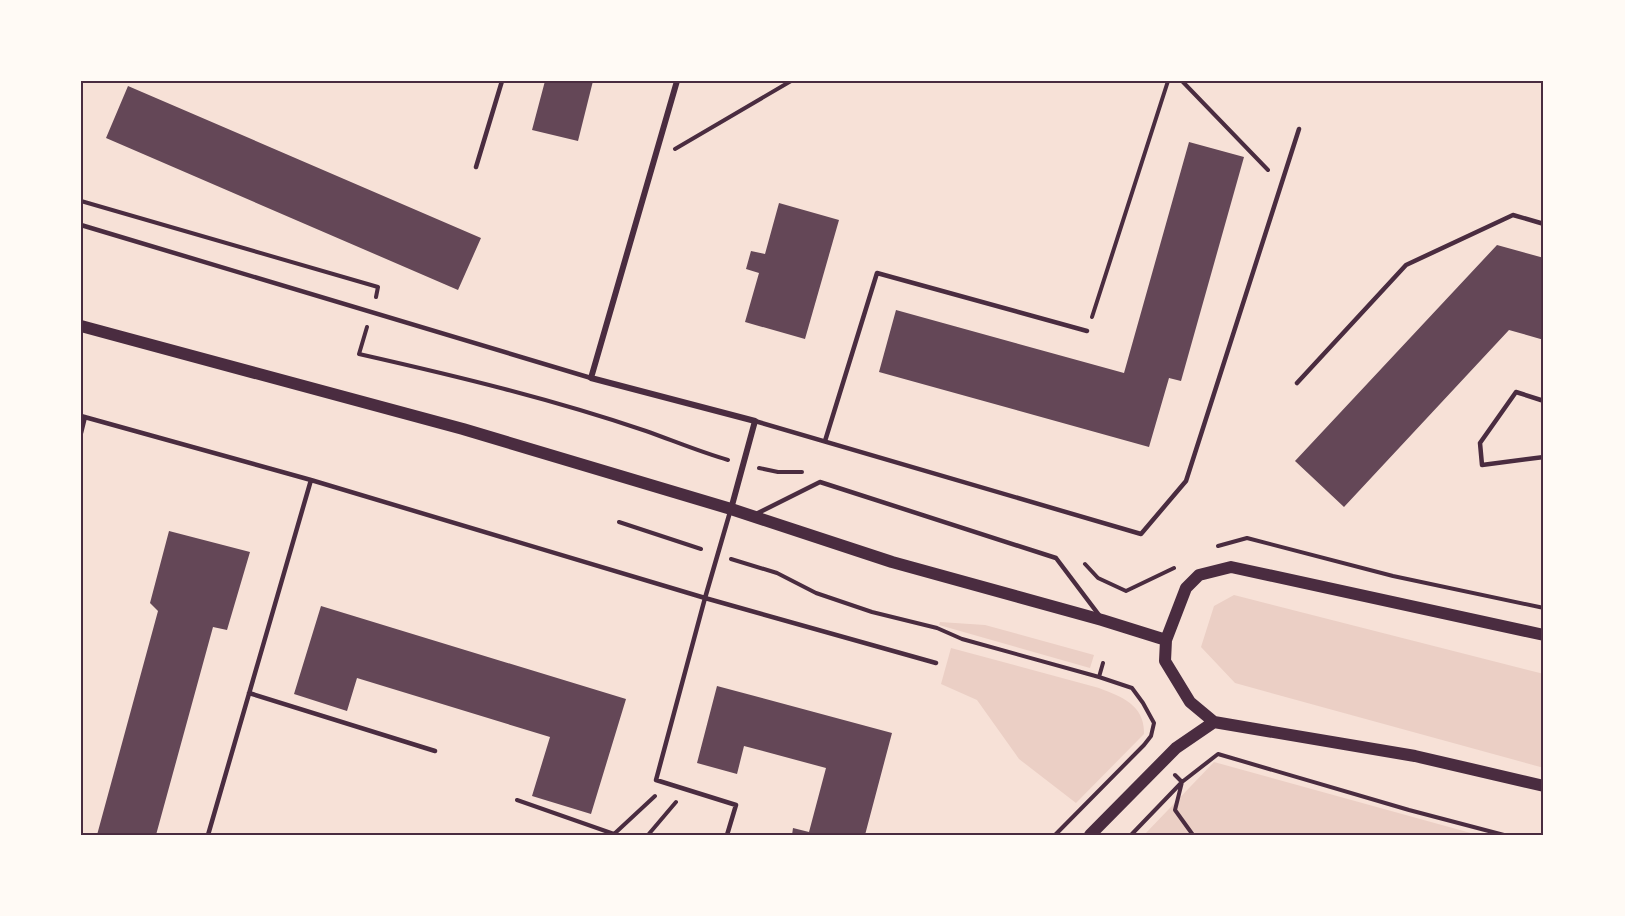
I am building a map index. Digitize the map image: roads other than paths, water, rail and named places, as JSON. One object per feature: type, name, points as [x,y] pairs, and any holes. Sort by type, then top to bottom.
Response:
[{"type":"main road","points":[[81,326],[463,429],[731,509],[892,562],[1166,640]]},
{"type":"main road","points":[[1544,635],[1231,567],[1199,575],[1186,588],[1166,640],[1165,661],[1190,702],[1214,722],[1415,756],[1544,786]]},
{"type":"main road","points":[[1090,835],[1176,748],[1214,722]]},
{"type":"street","points":[[677,81],[591,378],[755,421],[731,509]]},
{"type":"lane","points":[[476,167],[502,81]]},
{"type":"lane","points":[[755,421],[1141,534],[1186,481],[1299,129]]},
{"type":"lane","points":[[1298,383],[1406,265],[1513,215],[1544,224]]},
{"type":"lane","points":[[81,225],[591,378]]},
{"type":"lane","points":[[825,441],[877,273],[1088,331]]},
{"type":"lane","points":[[1544,401],[1516,392],[1480,443],[1482,465],[1544,457]]},
{"type":"lane","points":[[81,433],[83,417],[311,480],[705,598],[936,663]]},
{"type":"lane","points":[[208,835],[311,480]]},
{"type":"lane","points":[[751,516],[820,482],[1056,558],[1102,620]]},
{"type":"lane","points":[[727,835],[736,805],[656,780],[731,509]]},
{"type":"lane","points":[[249,693],[435,751]]}]
